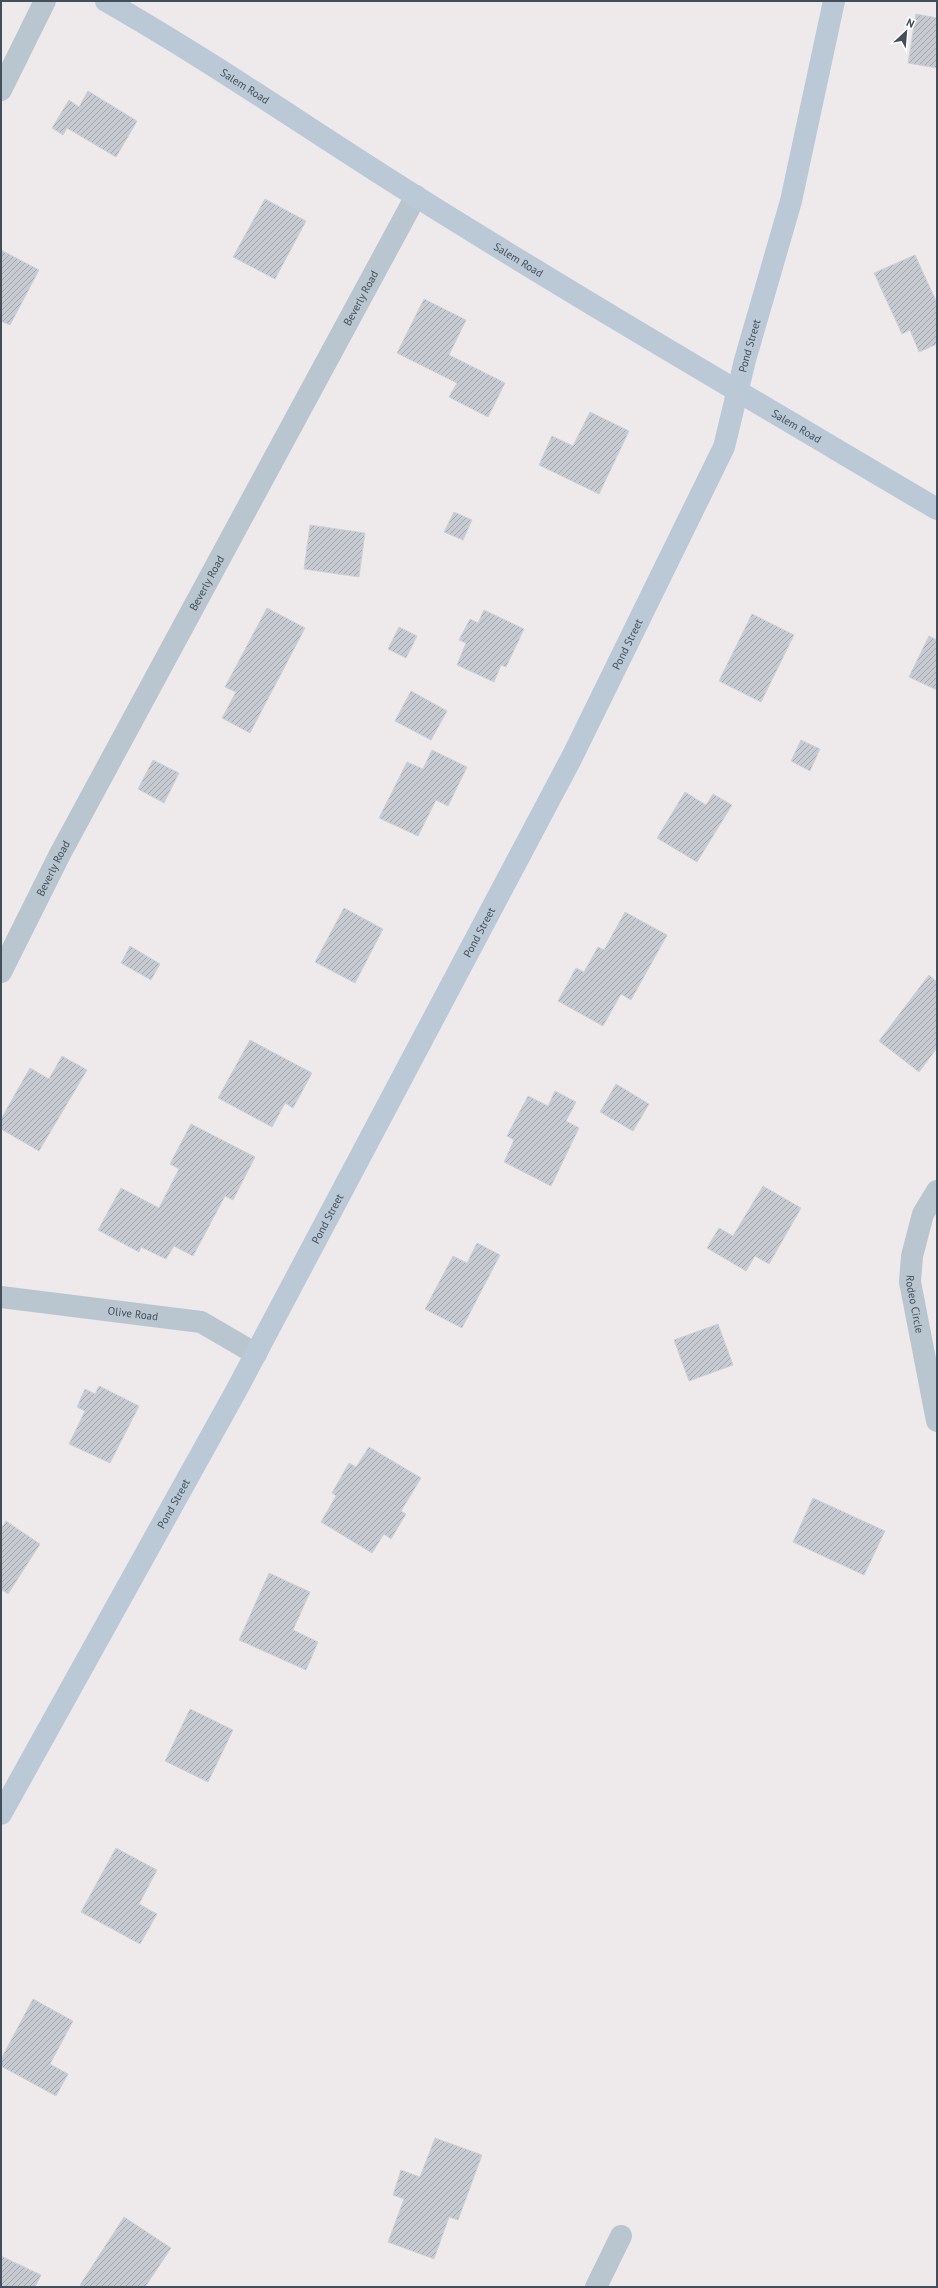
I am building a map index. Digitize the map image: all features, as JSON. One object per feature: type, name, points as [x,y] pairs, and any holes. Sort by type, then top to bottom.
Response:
[{"type":"street","points":[[1,90],[45,1]]},
{"type":"street","name":"Salem Road","points":[[106,1],[173,39],[416,196],[596,308],[937,509]]},
{"type":"street","name":"Pond Street","points":[[1,1814],[256,1354],[572,757],[724,447],[737,391],[792,201],[834,1]]},
{"type":"street","name":"Beverly Road","points":[[1,972],[60,854],[416,196]]},
{"type":"street","name":"Rodeo Circle","points":[[937,1191],[922,1214],[912,1256],[910,1282],[937,1421]]},
{"type":"street","name":"Olive Road","points":[[1,1296],[201,1322],[256,1354]]},
{"type":"street","points":[[596,2287],[621,2236]]},
{"type":"building","points":[[916,14],[937,18],[937,68],[908,63]]},
{"type":"building","points":[[88,91],[137,121],[116,157],[67,128],[63,135],[52,128],[69,100],[79,107]]},
{"type":"building","points":[[265,199],[306,221],[275,279],[233,257]]},
{"type":"building","points":[[1,250],[39,270],[10,325],[1,321]]},
{"type":"building","points":[[915,255],[937,303],[937,344],[919,352],[910,330],[902,334],[874,273]]},
{"type":"building","points":[[424,299],[466,320],[449,355],[505,383],[488,417],[449,397],[457,383],[397,353]]},
{"type":"building","points":[[590,412],[629,431],[599,494],[539,465],[552,436],[573,446]]},
{"type":"building","points":[[454,512],[472,520],[463,540],[444,532]]},
{"type":"building","points":[[310,525],[365,533],[359,577],[304,569]]},
{"type":"building","points":[[267,608],[305,628],[250,733],[222,718],[236,692],[225,687]]},
{"type":"building","points":[[484,610],[524,629],[506,667],[501,665],[494,682],[457,665],[466,643],[459,640],[470,619],[478,623]]},
{"type":"building","points":[[752,614],[794,635],[761,702],[719,681]]},
{"type":"building","points":[[399,627],[417,636],[406,658],[388,649]]},
{"type":"building","points":[[929,636],[937,640],[937,690],[909,677]]},
{"type":"building","points":[[411,691],[447,711],[431,740],[395,721]]},
{"type":"building","points":[[801,740],[820,749],[810,771],[791,761]]},
{"type":"building","points":[[432,750],[467,767],[448,806],[436,800],[418,836],[379,818],[407,762],[423,769]]},
{"type":"building","points":[[153,760],[179,773],[164,803],[138,789]]},
{"type":"building","points":[[685,792],[706,805],[713,794],[732,805],[697,862],[657,838]]},
{"type":"building","points":[[344,908],[383,929],[355,983],[315,962]]},
{"type":"building","points":[[625,912],[667,935],[631,1000],[621,994],[603,1026],[558,1001],[576,968],[584,972],[598,947],[604,950]]},
{"type":"building","points":[[130,946],[160,964],[151,980],[121,963]]},
{"type":"building","points":[[929,975],[937,982],[937,1048],[919,1072],[879,1041]]},
{"type":"building","points":[[250,1040],[312,1073],[293,1108],[285,1103],[272,1127],[218,1098]]},
{"type":"building","points":[[62,1056],[87,1070],[39,1151],[1,1129],[1,1119],[30,1068],[49,1079]]},
{"type":"building","points":[[616,1084],[649,1104],[633,1131],[600,1112]]},
{"type":"building","points":[[555,1091],[576,1102],[566,1121],[579,1128],[551,1186],[504,1162],[514,1140],[507,1136],[528,1096],[548,1106]]},
{"type":"building","points":[[191,1124],[255,1157],[233,1200],[225,1196],[193,1256],[174,1246],[166,1259],[141,1247],[139,1252],[98,1230],[121,1188],[159,1208],[179,1169],[170,1164]]},
{"type":"building","points":[[763,1186],[801,1208],[769,1264],[755,1256],[746,1271],[707,1248],[719,1228],[733,1236]]},
{"type":"building","points":[[477,1243],[500,1255],[462,1328],[425,1309],[453,1256],[467,1263]]},
{"type":"building","points":[[718,1324],[733,1365],[689,1381],[674,1340]]},
{"type":"building","points":[[99,1386],[139,1406],[110,1463],[69,1444],[85,1411],[77,1407],[85,1389],[95,1394]]},
{"type":"building","points":[[369,1447],[421,1478],[401,1511],[406,1514],[391,1539],[384,1534],[372,1553],[321,1522],[336,1496],[332,1493],[349,1463],[356,1467]]},
{"type":"building","points":[[813,1498],[885,1531],[864,1575],[793,1542]]},
{"type":"building","points":[[6,1521],[40,1544],[8,1594],[1,1589],[1,1529]]},
{"type":"building","points":[[269,1573],[310,1592],[293,1630],[318,1642],[306,1670],[239,1640]]},
{"type":"building","points":[[190,1709],[233,1730],[208,1782],[165,1761]]},
{"type":"building","points":[[116,1848],[157,1870],[139,1904],[157,1914],[140,1944],[81,1912]]},
{"type":"building","points":[[33,1999],[73,2021],[50,2064],[68,2074],[56,2096],[1,2066],[1,2059]]},
{"type":"building","points":[[435,2138],[482,2155],[458,2220],[449,2217],[434,2259],[388,2242],[404,2199],[393,2195],[401,2170],[420,2177]]},
{"type":"building","points":[[124,2217],[171,2248],[145,2287],[84,2287],[80,2285]]},
{"type":"building","points":[[1,2256],[41,2275],[35,2287],[1,2287]]}]
